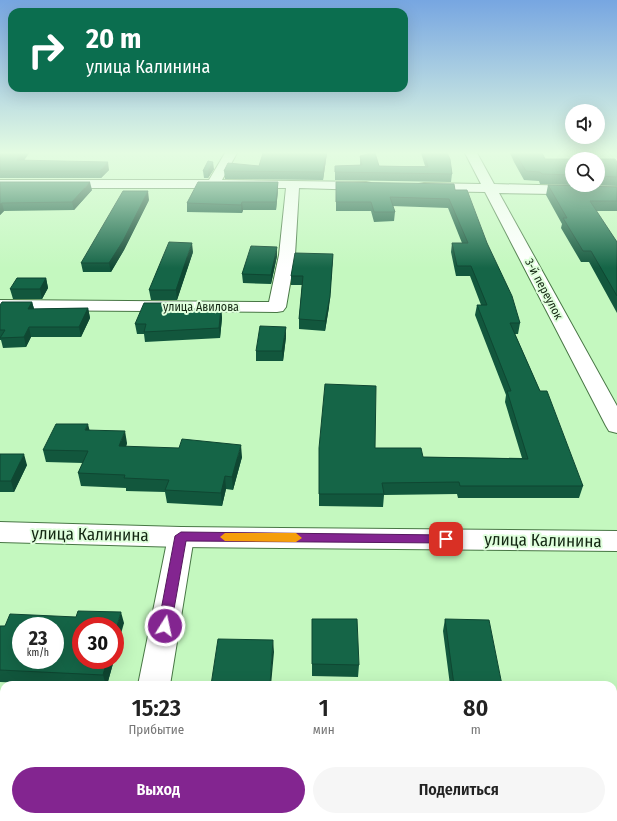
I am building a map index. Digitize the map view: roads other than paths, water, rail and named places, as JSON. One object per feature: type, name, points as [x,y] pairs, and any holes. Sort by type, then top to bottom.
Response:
[{"type":"street","name":"улица Авилова","points":[[0,305],[277,307],[287,255],[292,191]]},
{"type":"street","name":"3-й переулок","points":[[492,191],[617,426]]},
{"type":"street","name":"улица Калинина","points":[[0,532],[181,536],[617,540]]},
{"type":"street","points":[[155,681],[181,536]]}]
